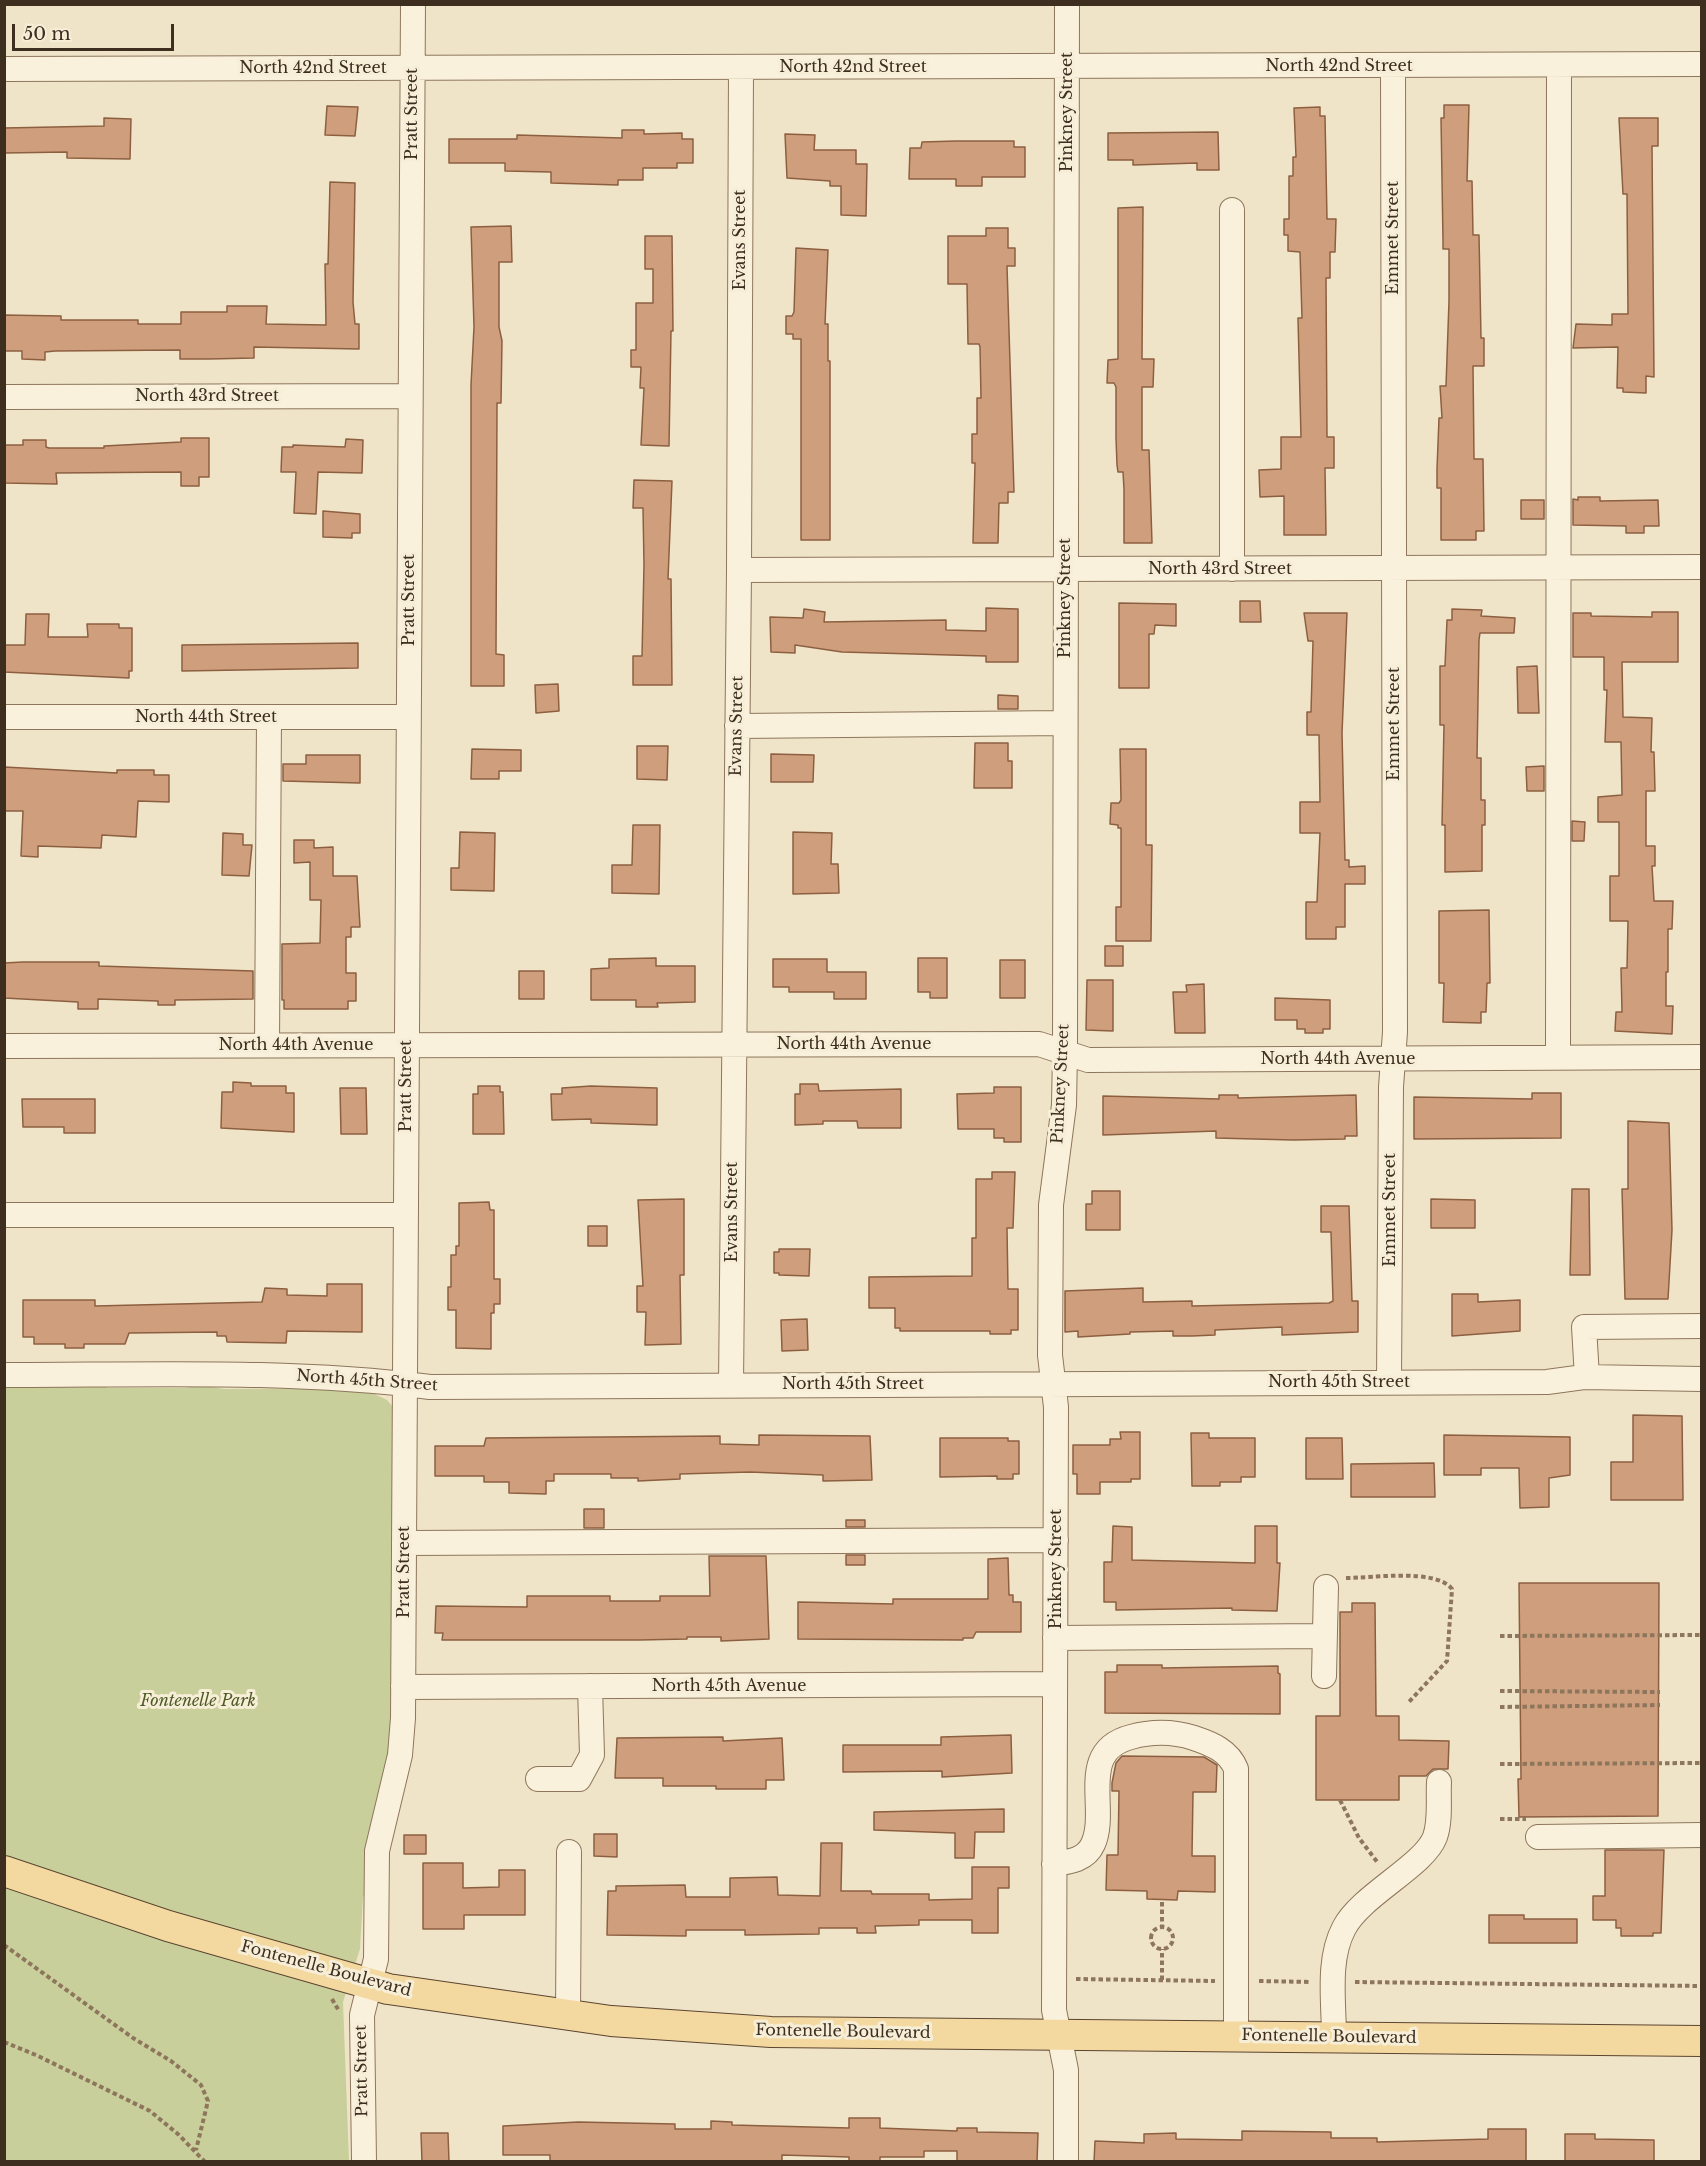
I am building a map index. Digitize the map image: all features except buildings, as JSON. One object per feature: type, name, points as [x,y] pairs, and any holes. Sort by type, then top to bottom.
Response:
[{"type":"main road","name":"Fontenelle Boulevard","points":[[4,1871],[168,1926],[369,1984],[568,2016],[692,2028],[771,2032],[1701,2042]]},
{"type":"street","name":"Pratt Street","points":[[364,2162],[360,2035],[362,2015],[376,1959],[377,1851],[400,1755],[403,1687],[413,4]]},
{"type":"street","name":"Pinkney Street","points":[[1066,2162],[1066,2070],[1054,2010],[1056,1407],[1050,1355],[1051,1205],[1064,1105],[1065,1052],[1067,4]]},
{"type":"street","name":"North 42nd Street","points":[[4,69],[1701,64]]},
{"type":"street","points":[[1558,1057],[1559,65]]},
{"type":"street","name":"Emmet Street","points":[[1389,1382],[1393,1058],[1393,66]]},
{"type":"street","name":"Evans Street","points":[[732,1385],[741,67]]},
{"type":"street","points":[[1232,210],[1232,569]]},
{"type":"street","name":"North 43rd Street","points":[[4,397],[410,396]]},
{"type":"street","name":"North 43rd Street","points":[[739,570],[1701,567]]},
{"type":"street","name":"North 44th Street","points":[[4,717],[408,717]]},
{"type":"street","points":[[267,1045],[269,717]]},
{"type":"street","points":[[737,726],[1065,723]]},
{"type":"street","name":"North 44th Avenue","points":[[4,1046],[1039,1044],[1088,1060],[1701,1057]]},
{"type":"street","points":[[4,1215],[405,1215]]},
{"type":"street","points":[[1587,1377],[1584,1327],[1701,1326]]},
{"type":"street","name":"North 45th Street","points":[[4,1375],[285,1376],[378,1380],[430,1387],[1547,1382],[1587,1377],[1701,1379]]},
{"type":"street","points":[[404,1543],[1056,1540]]},
{"type":"street","points":[[1324,1676],[1323,1636],[1326,1587]]},
{"type":"street","points":[[1055,1638],[1323,1636]]},
{"type":"street","name":"North 45th Avenue","points":[[403,1687],[1055,1684]]},
{"type":"street","points":[[538,1779],[579,1779],[592,1755],[590,1686]]},
{"type":"street","points":[[1054,1864],[1081,1858],[1093,1845],[1101,1762],[1110,1746],[1124,1738],[1148,1732],[1167,1732],[1204,1741],[1232,1758],[1236,1769],[1236,2036]]},
{"type":"street","points":[[1334,2037],[1337,1944],[1353,1913],[1429,1848],[1438,1826],[1439,1782]]},
{"type":"street","points":[[1538,1837],[1701,1835]]},
{"type":"street","points":[[568,2016],[569,1851]]},
{"type":"path","points":[[1326,1587],[1342,1578],[1424,1576],[1438,1578],[1452,1589],[1447,1661],[1408,1703]]},
{"type":"path","points":[[1500,1636],[1701,1635]]},
{"type":"path","points":[[1500,1691],[1660,1692]]},
{"type":"path","points":[[1500,1707],[1660,1705]]},
{"type":"path","points":[[1500,1764],[1701,1763]]},
{"type":"path","points":[[1340,1800],[1347,1818],[1369,1854],[1392,1880]]},
{"type":"path","points":[[1162,1902],[1162,1927]]},
{"type":"path","points":[[1162,1927],[1170,1930],[1173,1937],[1168,1947],[1162,1949],[1153,1944],[1151,1938],[1154,1931],[1162,1927]]},
{"type":"path","points":[[4,1945],[197,2080],[206,2092],[208,2101],[196,2150]]},
{"type":"path","points":[[1162,1949],[1162,1980]]},
{"type":"path","points":[[1054,1979],[1701,1986]]},
{"type":"path","points":[[4,2042],[36,2055],[150,2111],[196,2150],[205,2162]]},
{"type":"green space","name":"Fontenelle Park","points":[[5,1379],[108,1383],[107,1388],[185,1388],[199,1385],[225,1389],[340,1388],[368,1391],[387,1400],[393,1407],[393,1717],[369,1891],[363,1897],[360,1949],[343,2002],[349,2161],[5,2162]]}]
